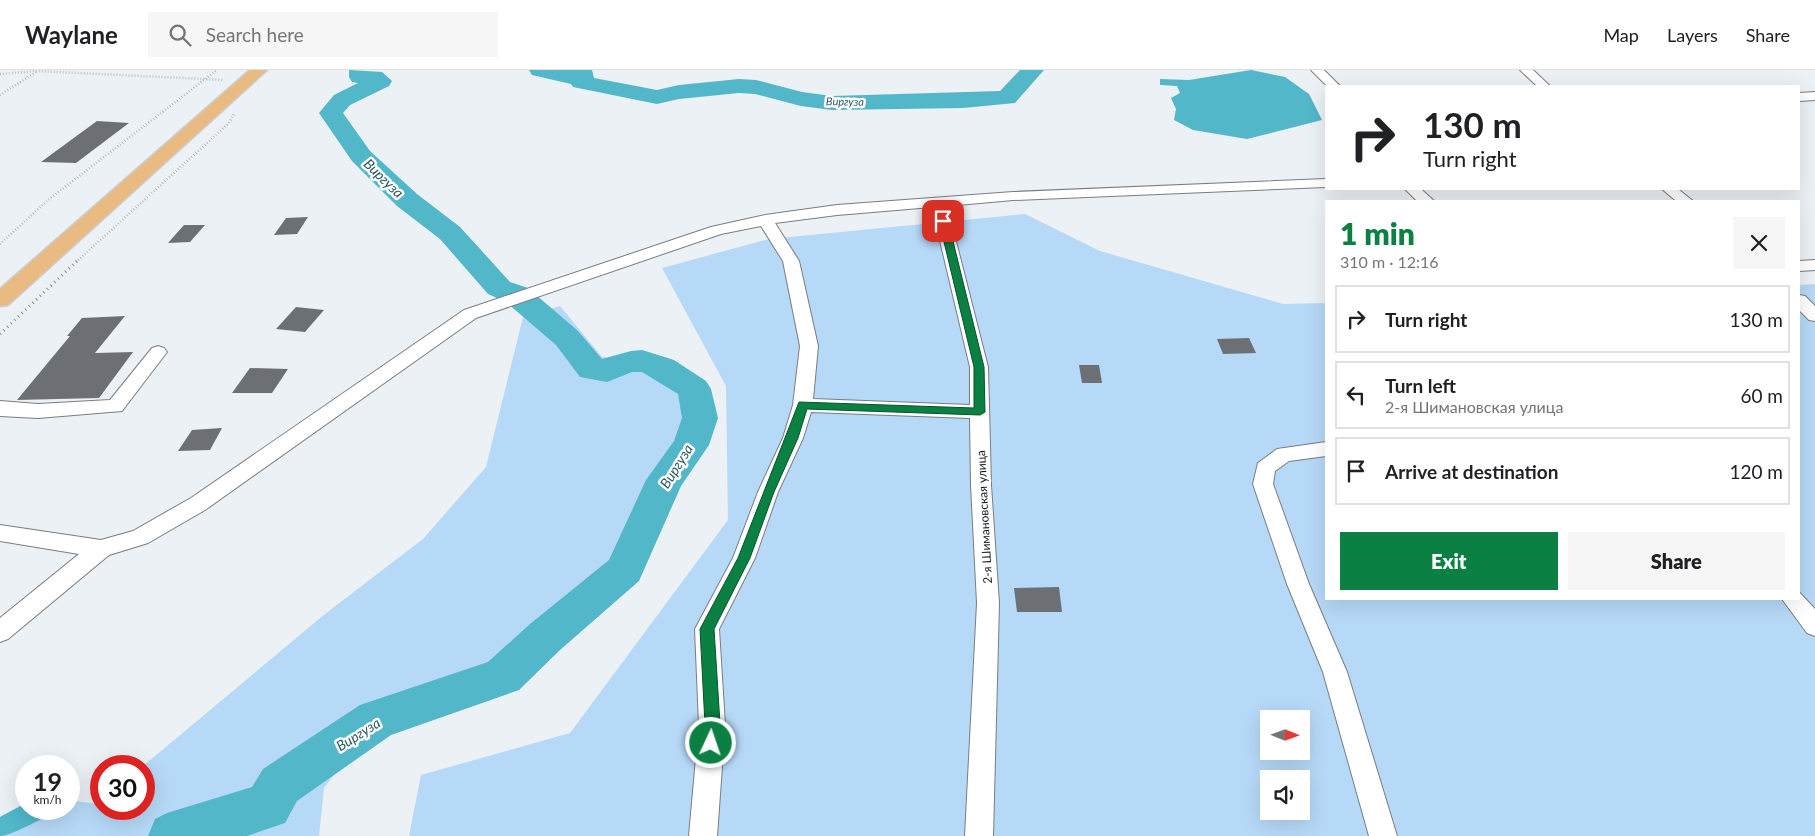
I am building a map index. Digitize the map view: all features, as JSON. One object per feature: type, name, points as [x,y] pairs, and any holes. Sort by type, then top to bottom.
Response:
[{"type":"main road","points":[[0,300],[253,76]]},
{"type":"street","points":[[1317,70],[1333,85]]},
{"type":"street","points":[[1526,70],[1543,85]]},
{"type":"street","points":[[1800,97],[1815,96]]},
{"type":"street","points":[[0,632],[101,549],[140,537],[198,504],[470,314],[621,261],[717,230],[765,220],[837,210],[1013,196],[1325,182]]},
{"type":"street","points":[[1413,190],[1425,200]]},
{"type":"street","points":[[1670,190],[1684,200]]},
{"type":"street","name":"2-я Шимановская улица","points":[[939,202],[979,367],[988,603],[979,836]]},
{"type":"street","points":[[703,836],[712,724],[707,629],[744,558],[768,492],[792,438],[803,405],[809,346],[791,261],[765,220]]},
{"type":"street","points":[[1800,266],[1815,265]]},
{"type":"street","points":[[1800,301],[1815,316]]},
{"type":"street","points":[[0,408],[3,410],[38,411],[115,406],[158,352]]},
{"type":"street","points":[[803,405],[980,412]]},
{"type":"street","points":[[1325,448],[1319,451],[1284,454],[1265,468],[1263,484],[1298,584],[1335,672],[1383,836]]},
{"type":"street","points":[[0,533],[101,549]]},
{"type":"street","points":[[1794,600],[1815,626]]},
{"type":"path","points":[[0,244],[48,200],[217,70]]},
{"type":"path","points":[[0,95],[37,71]]},
{"type":"path","points":[[0,74],[37,71],[204,80],[253,76]]},
{"type":"path","points":[[0,334],[141,201],[229,123],[239,106]]},
{"type":"shaded area","points":[[1251,70],[1285,77],[1309,94],[1322,120],[1247,139],[1193,130],[1174,120],[1176,109],[1171,98],[1180,93],[1177,86],[1160,85],[1160,79],[1189,80]]},
{"type":"shaded area","points":[[1025,214],[1100,251],[1283,304],[1325,303],[1325,600],[1800,600],[1800,285],[1815,284],[1815,836],[409,836],[421,775],[570,733],[728,520],[726,386],[662,268],[769,239]]},
{"type":"shaded area","points":[[560,306],[602,357],[651,364],[671,373],[694,389],[700,418],[691,445],[665,480],[643,525],[625,570],[545,637],[503,676],[376,720],[324,788],[319,836],[0,836],[0,817],[15,809],[15,820],[80,820],[80,802],[90,803],[90,820],[155,820],[155,756],[325,614],[423,539],[486,467],[523,317]]},
{"type":"shaded area","points":[[15,809],[15,820],[40,820],[20,830],[0,836],[0,817]]},
{"type":"building","points":[[97,121],[129,123],[76,163],[41,162]]},
{"type":"building","points":[[308,217],[297,234],[274,235],[286,218]]},
{"type":"building","points":[[184,225],[205,225],[190,242],[168,243]]},
{"type":"building","points":[[296,307],[324,310],[305,332],[276,329]]},
{"type":"building","points":[[125,316],[95,353],[133,352],[99,398],[17,400],[70,336],[67,336],[82,318]]},
{"type":"building","points":[[1249,338],[1256,353],[1223,354],[1217,339]]},
{"type":"building","points":[[1079,365],[1099,365],[1102,383],[1082,383]]},
{"type":"building","points":[[250,368],[288,369],[272,393],[232,393]]},
{"type":"building","points":[[222,428],[210,450],[178,451],[192,430]]},
{"type":"building","points":[[1059,587],[1062,612],[1017,612],[1014,588]]},
{"type":"waterway","name":"Виргуза","points":[[173,836],[185,830],[268,806],[280,785],[376,720],[503,676],[545,637],[625,570],[643,525],[665,480],[691,445],[700,418],[694,389],[662,368],[642,361],[631,361],[607,371],[592,369],[567,338],[517,295],[499,288],[450,233],[407,200],[361,156],[331,113],[342,100],[381,81],[374,77],[360,77],[360,70]]},
{"type":"waterway","name":"Виргуза","points":[[540,70],[571,77],[583,74],[581,82],[657,97],[679,92],[739,86],[756,87],[801,99],[832,103],[963,101],[1007,98],[1033,70]]},
{"type":"route","points":[[711,743],[712,724],[707,629],[744,558],[768,492],[792,438],[803,405],[980,412],[979,367],[943,221]]}]
